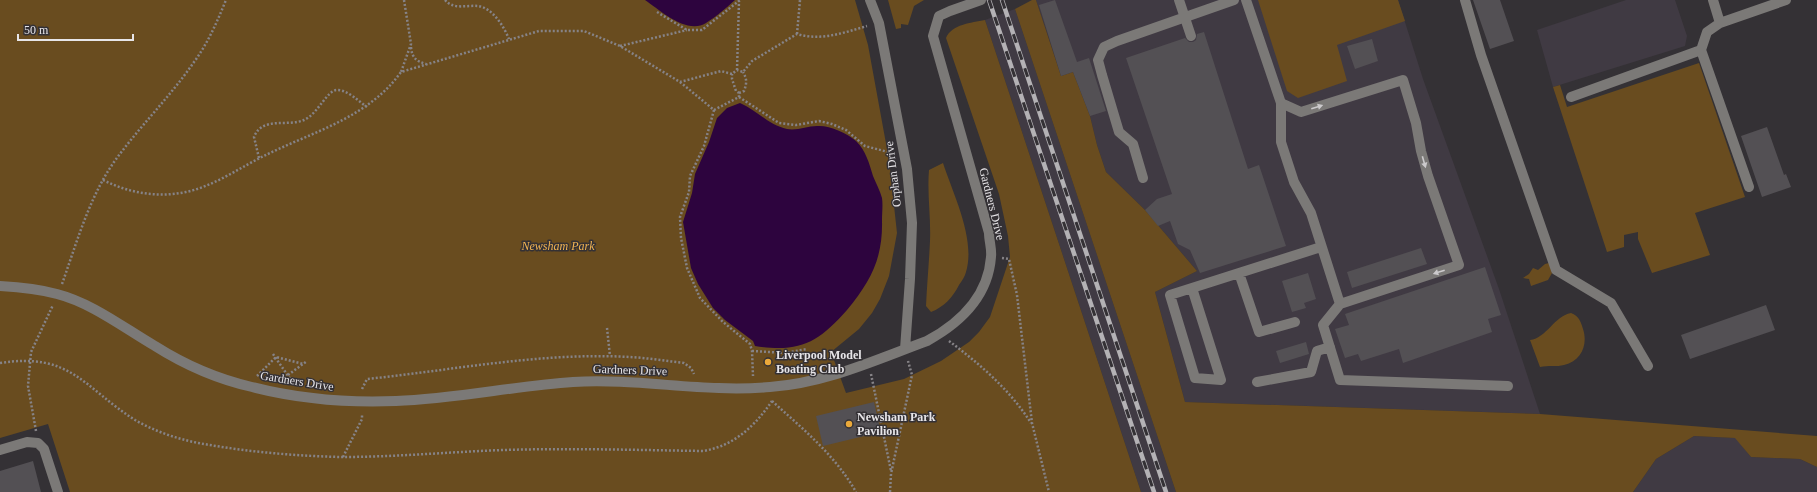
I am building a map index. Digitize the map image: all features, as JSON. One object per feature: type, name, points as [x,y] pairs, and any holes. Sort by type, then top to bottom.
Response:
[{"type":"street","name":"Orphan Drive","points":[[870,0],[879,23],[904,152],[912,222],[905,349]]},
{"type":"street","name":"Gardners Drive","points":[[0,286],[58,294],[85,305],[186,365],[250,387],[322,400],[397,401],[534,385],[604,380],[728,389],[771,388],[824,378],[869,364],[905,349],[927,342],[954,324],[976,303],[987,277],[991,256],[989,233],[938,58],[933,36],[939,16],[981,0]]},
{"type":"street","points":[[1179,0],[1191,36]]},
{"type":"street","points":[[1143,178],[1133,144],[1119,132],[1098,60],[1104,47],[1117,41],[1234,0]]},
{"type":"street","points":[[1246,0],[1281,103],[1281,142],[1294,182],[1311,213],[1340,304]]},
{"type":"street","points":[[1465,0],[1481,55],[1556,270],[1611,303],[1648,366]]},
{"type":"street","points":[[1713,0],[1720,23]]},
{"type":"street","points":[[1749,187],[1706,62],[1700,50],[1707,32],[1720,23],[1786,0]]},
{"type":"street","points":[[1571,97],[1700,50]]},
{"type":"street","points":[[1281,103],[1301,112],[1403,80],[1416,123],[1426,170],[1459,265],[1340,304],[1323,324],[1340,380],[1508,386]]},
{"type":"street","points":[[1192,288],[1221,380],[1195,378],[1170,296],[1192,288],[1321,247]]},
{"type":"street","points":[[1239,273],[1259,332],[1295,322]]},
{"type":"street","points":[[1257,382],[1311,372],[1317,351],[1330,347]]},
{"type":"street","points":[[0,450],[27,442],[38,443],[44,449],[58,492]]},
{"type":"path","points":[[38,443],[28,386],[31,352],[58,294],[88,210],[114,162],[194,62],[216,25],[226,0]]},
{"type":"path","points":[[404,0],[412,55],[417,61],[426,64]]},
{"type":"path","points":[[445,0],[450,5],[462,7],[479,6],[492,14],[505,28],[509,39]]},
{"type":"path","points":[[797,34],[800,0]]},
{"type":"path","points":[[620,46],[687,30],[702,30],[739,1]]},
{"type":"path","points":[[732,74],[737,70],[739,1]]},
{"type":"path","points":[[657,12],[687,30]]},
{"type":"path","points":[[744,72],[752,61],[797,34],[810,38],[824,37],[879,23]]},
{"type":"path","points":[[401,72],[539,31],[584,31],[620,46],[680,82],[714,110]]},
{"type":"path","points":[[103,180],[121,189],[141,193],[173,194],[186,192],[209,184],[259,158],[342,121],[367,107],[387,89],[401,72],[410,44]]},
{"type":"path","points":[[737,70],[744,72]]},
{"type":"path","points":[[680,82],[721,71],[732,74]]},
{"type":"path","points":[[739,97],[740,92],[744,91],[746,85],[746,77],[744,72]]},
{"type":"path","points":[[732,74],[734,87],[736,91],[740,92]]},
{"type":"path","points":[[259,158],[254,137],[259,129],[274,123],[293,123],[305,120],[317,112],[332,91],[336,90],[346,92],[367,107]]},
{"type":"path","points":[[739,97],[779,123],[796,125],[818,121],[846,130],[865,146],[888,153],[904,152]]},
{"type":"path","points":[[739,97],[714,110],[704,146],[690,176],[688,192],[680,217],[681,238],[687,268],[700,298],[723,322],[750,344],[752,351],[754,388]]},
{"type":"path","points":[[991,256],[1009,259],[1018,295],[1032,423],[1049,492]]},
{"type":"path","points":[[607,328],[610,356]]},
{"type":"path","points":[[939,334],[1002,386],[1019,404],[1032,423]]},
{"type":"path","points":[[752,351],[785,353],[807,349]]},
{"type":"path","points":[[890,492],[891,474],[912,375],[905,349]]},
{"type":"path","points":[[273,354],[302,397]]},
{"type":"path","points":[[343,457],[362,419],[362,389],[367,379],[544,358],[610,356],[684,363],[691,368],[694,375],[694,386]]},
{"type":"path","points":[[250,387],[257,374],[276,357]]},
{"type":"path","points":[[276,357],[303,364]]},
{"type":"path","points":[[0,363],[39,361],[56,365],[78,377],[136,420],[162,433],[178,438],[244,450],[343,457],[502,450],[713,450],[730,442],[759,421],[772,401],[771,388]]},
{"type":"path","points":[[288,375],[307,361]]},
{"type":"path","points":[[869,364],[891,474]]},
{"type":"path","points":[[772,401],[814,439],[844,472],[856,492]]},
{"type":"shaded area","points":[[645,0],[735,0],[706,23],[699,26],[691,26],[674,20]]},
{"type":"shaded area","points":[[1036,0],[1398,0],[1423,79],[1499,289],[1540,414],[1185,402],[1155,292],[1197,271],[1145,210],[1106,172],[1097,145],[1090,116],[1073,72],[1061,76]]},
{"type":"shaded area","points":[[1626,0],[1675,0],[1687,36],[1685,46],[1553,87],[1537,30]]},
{"type":"shaded area","points":[[1015,9],[1176,492],[1141,492],[985,20]]},
{"type":"shaded area","points":[[740,103],[780,127],[787,129],[798,129],[822,126],[843,132],[852,138],[865,153],[882,198],[882,234],[878,258],[869,279],[847,310],[827,331],[807,343],[796,346],[770,348],[755,346],[753,341],[725,320],[713,308],[698,284],[691,268],[683,222],[692,193],[695,174],[709,142],[717,118],[727,108]]},
{"type":"shaded area","points":[[1694,436],[1736,438],[1751,457],[1800,459],[1817,467],[1817,492],[1633,492],[1656,459]]},
{"type":"green space","name":"Newsham Park","points":[[0,0],[855,0],[868,45],[889,160],[897,233],[889,276],[880,299],[872,313],[859,329],[831,352],[846,393],[904,379],[941,361],[969,342],[979,332],[990,317],[1010,257],[1008,236],[999,194],[946,38],[949,33],[957,27],[968,23],[985,20],[1141,492],[70,492],[48,424],[0,438]]},
{"type":"green space","points":[[888,0],[924,0],[914,6],[908,25],[901,24],[901,28],[896,29]]},
{"type":"green space","points":[[1032,0],[1036,0],[1061,76],[1073,72],[1090,116],[1097,145],[1106,172],[1145,210],[1197,271],[1155,292],[1185,402],[1540,414],[1817,436],[1817,467],[1800,459],[1751,457],[1735,438],[1694,436],[1656,459],[1633,492],[1176,492],[1015,9]]},
{"type":"green space","points":[[1258,0],[1398,0],[1405,21],[1337,45],[1347,81],[1298,98],[1287,91]]},
{"type":"green space","points":[[1699,63],[1745,197],[1695,213],[1710,255],[1652,273],[1638,239],[1638,232],[1624,235],[1624,247],[1607,252],[1553,87],[1560,85],[1567,107]]},
{"type":"green space","points":[[943,163],[966,231],[968,259],[965,275],[954,294],[948,301],[931,312],[926,306],[930,241],[928,188],[929,170]]},
{"type":"green space","points":[[1549,263],[1552,273],[1548,280],[1531,286],[1529,279],[1523,278],[1529,274],[1533,268],[1538,270],[1545,264]]},
{"type":"green space","points":[[1571,313],[1578,318],[1583,329],[1585,340],[1582,351],[1575,360],[1570,363],[1561,366],[1540,367],[1530,340],[1541,335],[1560,318]]},
{"type":"building","points":[[1055,0],[1077,62],[1089,58],[1106,111],[1090,116],[1073,72],[1061,76],[1039,5]]},
{"type":"building","points":[[1473,0],[1500,0],[1514,41],[1490,49]]},
{"type":"building","points":[[1204,32],[1248,169],[1259,165],[1286,246],[1200,273],[1190,250],[1178,244],[1170,221],[1158,226],[1145,210],[1157,199],[1172,194],[1126,58],[1185,38],[1189,42],[1193,42],[1196,40],[1197,34]]},
{"type":"building","points":[[1372,39],[1378,61],[1355,69],[1347,46]]},
{"type":"building","points":[[1767,127],[1784,175],[1786,174],[1791,187],[1762,197],[1741,136]]},
{"type":"building","points":[[1421,248],[1427,264],[1352,288],[1347,272]]},
{"type":"building","points":[[1485,267],[1501,315],[1488,319],[1492,332],[1403,363],[1399,349],[1361,361],[1358,354],[1345,358],[1335,329],[1349,325],[1345,314]]},
{"type":"building","points":[[1308,273],[1316,299],[1304,303],[1306,308],[1292,312],[1282,281]]},
{"type":"building","points":[[1766,305],[1775,330],[1690,359],[1681,335]]},
{"type":"building","points":[[1306,342],[1309,354],[1280,363],[1276,351]]},
{"type":"building","name":"Newsham Park Pavilion","points":[[874,402],[881,432],[823,446],[816,416]]},
{"type":"building","points":[[33,461],[41,492],[0,492],[0,471]]},
{"type":"railway","points":[[989,0],[1154,492]]},
{"type":"railway","points":[[1002,0],[1166,492]]},
{"type":"place","name":"Liverpool Model Boating Club","points":[[768,362]]},
{"type":"place","name":"Newsham Park Pavilion","points":[[849,424]]}]
